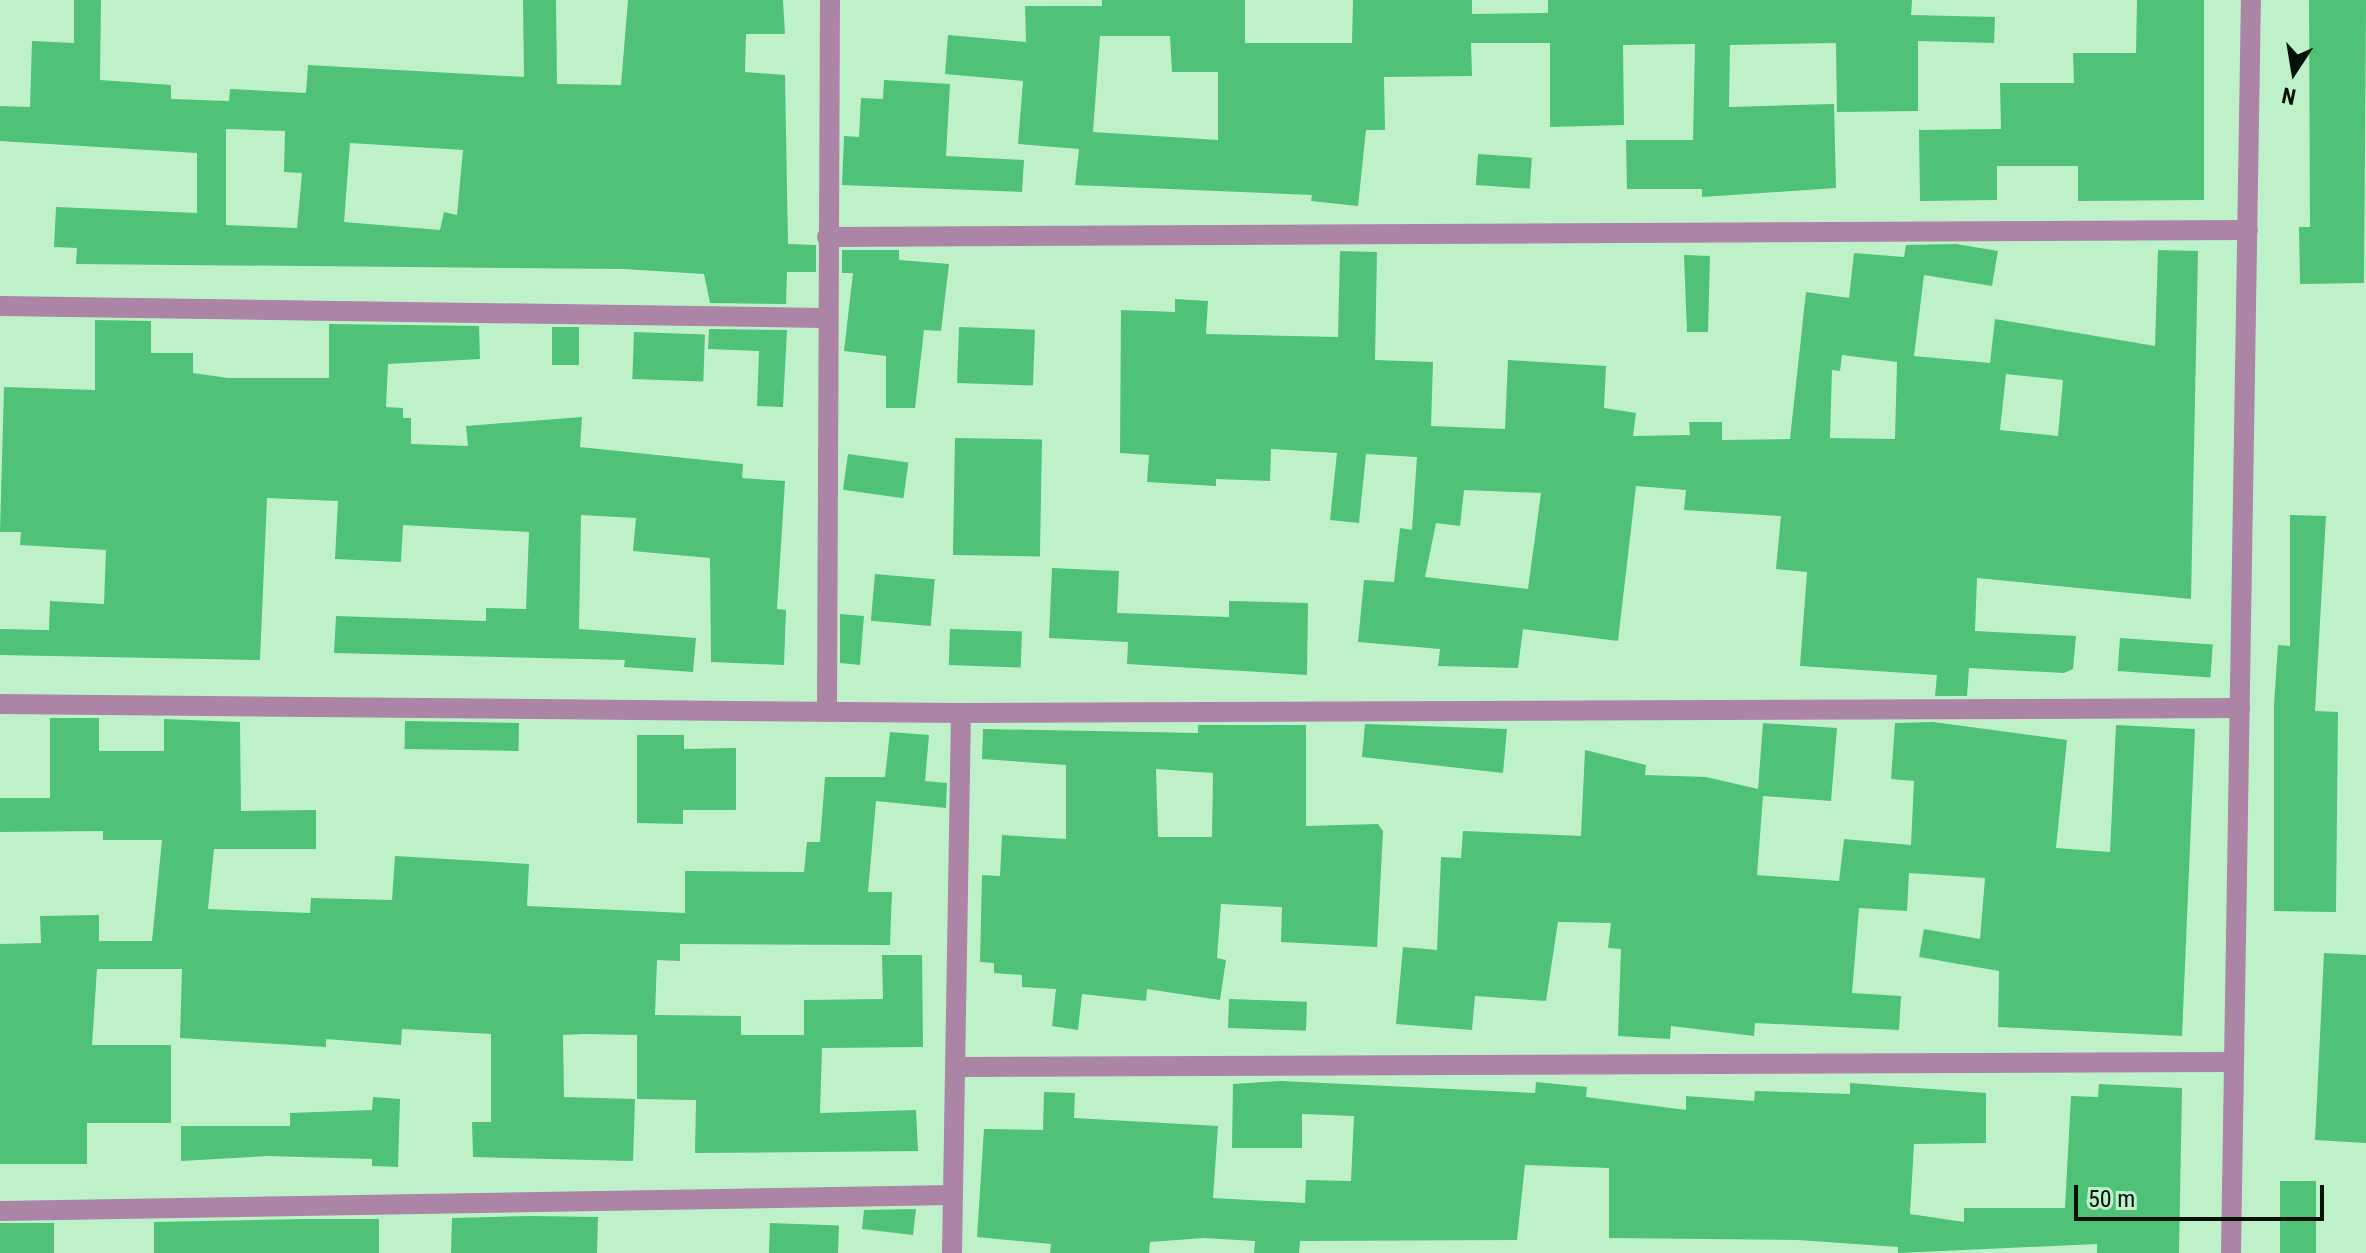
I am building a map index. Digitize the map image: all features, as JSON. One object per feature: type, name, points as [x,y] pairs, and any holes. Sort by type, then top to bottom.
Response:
[{"type":"street","points":[[827,712],[825,318],[830,0]]},
{"type":"street","points":[[2231,1253],[2251,0]]},
{"type":"street","points":[[827,237],[2248,230]]},
{"type":"street","points":[[0,306],[825,318]]},
{"type":"street","points":[[0,704],[961,713],[2240,708]]},
{"type":"street","points":[[952,1253],[961,713]]},
{"type":"street","points":[[956,1067],[2234,1062]]},
{"type":"street","points":[[0,1211],[953,1195]]},
{"type":"building","points":[[74,0],[101,0],[100,80],[171,85],[171,99],[229,101],[230,89],[306,93],[308,65],[524,77],[523,0],[556,0],[557,84],[621,85],[628,0],[783,0],[785,34],[746,34],[745,72],[785,75],[788,244],[816,245],[816,272],[787,272],[786,304],[710,303],[704,274],[624,269],[76,264],[77,248],[54,247],[56,207],[197,213],[197,153],[0,141],[0,106],[30,107],[32,41],[74,43]],"holes":[[[226,129],[285,131],[284,172],[302,173],[297,228],[226,225]],[[350,143],[463,150],[457,215],[444,212],[440,230],[344,222]]]},
{"type":"building","points":[[1102,0],[1245,0],[1245,43],[1352,43],[1353,0],[1472,0],[1472,14],[1548,13],[1548,0],[1912,0],[1911,15],[1995,17],[1994,43],[1918,41],[1918,111],[1837,112],[1836,43],[1730,45],[1729,107],[1834,104],[1836,188],[1702,197],[1702,189],[1627,189],[1626,140],[1693,140],[1695,44],[1623,45],[1624,125],[1550,127],[1550,43],[1471,43],[1472,76],[1384,77],[1385,130],[1366,130],[1358,206],[1311,201],[1312,195],[1075,185],[1079,149],[1018,144],[1023,81],[945,74],[948,35],[1026,42],[1025,6],[1102,6]],"holes":[[[1100,36],[1170,36],[1172,72],[1218,72],[1218,140],[1093,132]]]},
{"type":"building","points":[[2137,0],[2204,0],[2204,200],[2078,201],[2078,166],[1997,166],[1997,200],[1920,201],[1919,130],[2001,129],[2000,83],[2074,83],[2073,53],[2136,53]]},
{"type":"building","points":[[2309,0],[2366,0],[2364,283],[2300,284],[2299,227],[2310,227]]},
{"type":"building","points":[[884,80],[950,84],[946,156],[1024,160],[1022,192],[842,185],[844,136],[859,137],[861,98],[883,99]]},
{"type":"building","points":[[1478,154],[1532,158],[1530,189],[1476,185]]},
{"type":"building","points":[[1956,244],[1998,251],[1992,286],[1924,275],[1914,356],[1990,363],[1995,319],[2155,346],[2158,250],[2198,251],[2191,599],[1977,578],[1975,631],[2076,636],[2073,669],[2064,673],[1969,668],[1967,696],[1935,696],[1937,675],[1800,666],[1807,572],[1776,569],[1781,516],[1684,510],[1686,490],[1636,486],[1618,641],[1523,629],[1518,668],[1438,666],[1440,649],[1358,642],[1364,580],[1394,582],[1400,528],[1412,530],[1417,457],[1366,454],[1359,523],[1330,520],[1337,453],[1271,449],[1270,481],[1216,479],[1216,486],[1147,482],[1149,455],[1120,453],[1121,310],[1175,312],[1175,299],[1208,301],[1206,334],[1338,337],[1340,251],[1377,252],[1375,360],[1433,362],[1431,426],[1505,429],[1508,360],[1606,366],[1604,408],[1636,413],[1633,436],[1690,435],[1689,422],[1722,422],[1722,440],[1790,439],[1806,292],[1849,298],[1854,253],[1904,257],[1906,245]],"holes":[[[1842,355],[1897,362],[1895,439],[1830,438],[1832,370],[1840,371]],[[2006,374],[2063,380],[2058,436],[2000,430]],[[1464,490],[1541,493],[1528,589],[1425,577],[1436,523],[1460,526]]]},
{"type":"building","points":[[842,250],[899,250],[899,260],[949,264],[941,331],[924,330],[915,408],[886,408],[886,356],[844,351],[853,273],[842,273]]},
{"type":"building","points":[[1684,255],[1710,256],[1708,332],[1687,332]]},
{"type":"building","points":[[95,320],[151,321],[151,353],[193,353],[193,373],[228,378],[329,378],[329,324],[479,326],[480,359],[388,364],[386,407],[403,408],[403,418],[411,418],[411,444],[468,446],[466,426],[582,417],[580,447],[743,464],[742,478],[785,481],[777,609],[786,610],[784,665],[711,662],[710,558],[633,551],[636,518],[581,515],[579,629],[696,638],[693,672],[624,667],[625,660],[334,653],[336,616],[486,621],[486,608],[526,609],[529,532],[403,525],[401,562],[335,559],[338,501],[267,498],[260,660],[0,655],[0,629],[49,630],[50,601],[104,604],[106,550],[20,545],[21,532],[0,532],[4,387],[95,390]]},
{"type":"building","points":[[552,327],[579,327],[579,365],[552,365]]},
{"type":"building","points":[[959,327],[1035,330],[1033,386],[957,383]]},
{"type":"building","points":[[709,329],[787,330],[783,407],[757,406],[759,351],[708,349]]},
{"type":"building","points":[[634,332],[705,334],[703,381],[632,379]]},
{"type":"building","points":[[955,438],[1042,440],[1040,557],[953,555]]},
{"type":"building","points":[[848,454],[908,462],[903,498],[843,490]]},
{"type":"building","points":[[2290,515],[2326,516],[2315,711],[2338,712],[2336,912],[2274,911],[2274,705],[2278,645],[2290,646]]},
{"type":"building","points":[[1052,568],[1119,571],[1117,613],[1229,617],[1229,601],[1308,603],[1307,675],[1127,664],[1128,642],[1049,638]]},
{"type":"building","points":[[875,574],[935,579],[931,626],[871,621]]},
{"type":"building","points":[[840,614],[864,616],[860,665],[840,663]]},
{"type":"building","points":[[950,629],[1022,632],[1021,667],[949,665]]},
{"type":"building","points":[[2120,638],[2213,644],[2210,677],[2118,671]]},
{"type":"building","points":[[50,718],[99,718],[99,751],[164,751],[164,719],[240,722],[241,811],[316,810],[316,849],[214,849],[208,909],[310,913],[311,898],[392,900],[395,856],[529,864],[527,906],[685,913],[685,871],[804,872],[807,842],[820,842],[825,777],[885,777],[890,732],[929,735],[925,781],[947,783],[946,808],[876,801],[868,892],[892,892],[890,945],[680,944],[680,961],[657,960],[655,1015],[741,1016],[741,1035],[804,1035],[804,1000],[883,999],[882,955],[922,955],[923,1047],[822,1048],[820,1113],[916,1110],[918,1151],[695,1153],[696,1100],[637,1099],[637,1035],[584,1034],[563,1035],[564,1097],[635,1099],[633,1161],[473,1157],[472,1122],[491,1122],[491,1034],[402,1029],[401,1045],[326,1039],[326,1047],[180,1038],[182,969],[97,969],[92,1045],[171,1045],[171,1123],[87,1123],[87,1164],[0,1164],[0,944],[41,943],[40,916],[99,915],[99,941],[152,941],[162,840],[103,840],[103,831],[0,832],[0,798],[50,798]]},
{"type":"building","points":[[405,721],[519,723],[518,751],[405,749]]},
{"type":"building","points":[[1933,722],[2067,740],[2056,848],[2110,852],[2116,725],[2195,729],[2182,1036],[1998,1027],[1999,971],[1919,957],[1924,929],[1980,939],[1985,878],[1909,873],[1907,911],[1859,908],[1852,993],[1901,996],[1899,1030],[1755,1023],[1754,1036],[1671,1026],[1670,1039],[1618,1036],[1621,949],[1608,948],[1611,923],[1558,922],[1546,1001],[1475,996],[1472,1030],[1396,1024],[1403,947],[1437,950],[1441,857],[1461,858],[1463,831],[1581,836],[1585,750],[1646,765],[1645,775],[1706,777],[1758,789],[1763,723],[1837,728],[1831,801],[1763,796],[1757,875],[1839,881],[1844,839],[1911,845],[1914,781],[1891,779],[1895,723]]},
{"type":"building","points":[[1365,724],[1507,729],[1503,773],[1362,757]]},
{"type":"building","points":[[1198,725],[1306,725],[1306,826],[1378,824],[1383,831],[1377,947],[1281,942],[1282,907],[1221,904],[1217,958],[1226,960],[1220,1000],[1147,989],[1146,1001],[1082,994],[1078,1030],[1052,1026],[1056,989],[1022,987],[1022,975],[994,973],[994,963],[980,962],[982,875],[1000,876],[1002,835],[1066,839],[1066,765],[982,759],[983,729],[1198,733]],"holes":[[[1156,769],[1213,773],[1212,837],[1158,837]]]},
{"type":"building","points":[[637,735],[684,735],[684,749],[736,748],[736,810],[683,810],[683,824],[637,823]]},
{"type":"building","points":[[2324,953],[2366,955],[2366,1143],[2315,1140]]},
{"type":"building","points":[[1229,999],[1307,1002],[1306,1031],[1228,1028]]},
{"type":"building","points":[[1281,1081],[1535,1093],[1536,1082],[1587,1087],[1586,1097],[1686,1110],[1686,1096],[1754,1101],[1755,1091],[1850,1094],[1850,1083],[1986,1093],[1986,1143],[1914,1144],[1910,1214],[1964,1222],[1964,1208],[2065,1208],[2071,1096],[2098,1097],[2099,1084],[2182,1088],[2179,1253],[2097,1253],[2097,1244],[1898,1253],[1898,1247],[1798,1240],[1609,1238],[1609,1168],[1525,1165],[1517,1240],[1300,1241],[1299,1253],[1254,1253],[1255,1241],[1204,1238],[1150,1242],[1149,1253],[1050,1253],[1051,1244],[977,1237],[984,1129],[1043,1130],[1044,1092],[1075,1093],[1074,1118],[1218,1126],[1213,1198],[1305,1203],[1306,1180],[1351,1181],[1354,1116],[1302,1114],[1302,1148],[1232,1148],[1233,1084]]},
{"type":"building","points":[[373,1097],[400,1099],[398,1167],[372,1166],[372,1159],[267,1156],[181,1161],[181,1126],[290,1126],[290,1113],[372,1110]]},
{"type":"building","points":[[2280,1181],[2316,1181],[2316,1253],[2280,1253]]},
{"type":"building","points":[[916,1209],[913,1235],[862,1229],[864,1210]]},
{"type":"building","points":[[598,1217],[597,1253],[451,1253],[452,1218]]},
{"type":"building","points":[[379,1219],[379,1253],[154,1253],[154,1222]]},
{"type":"building","points":[[0,1223],[54,1223],[54,1253],[0,1253]]},
{"type":"building","points":[[770,1223],[839,1225],[838,1253],[769,1253]]}]
